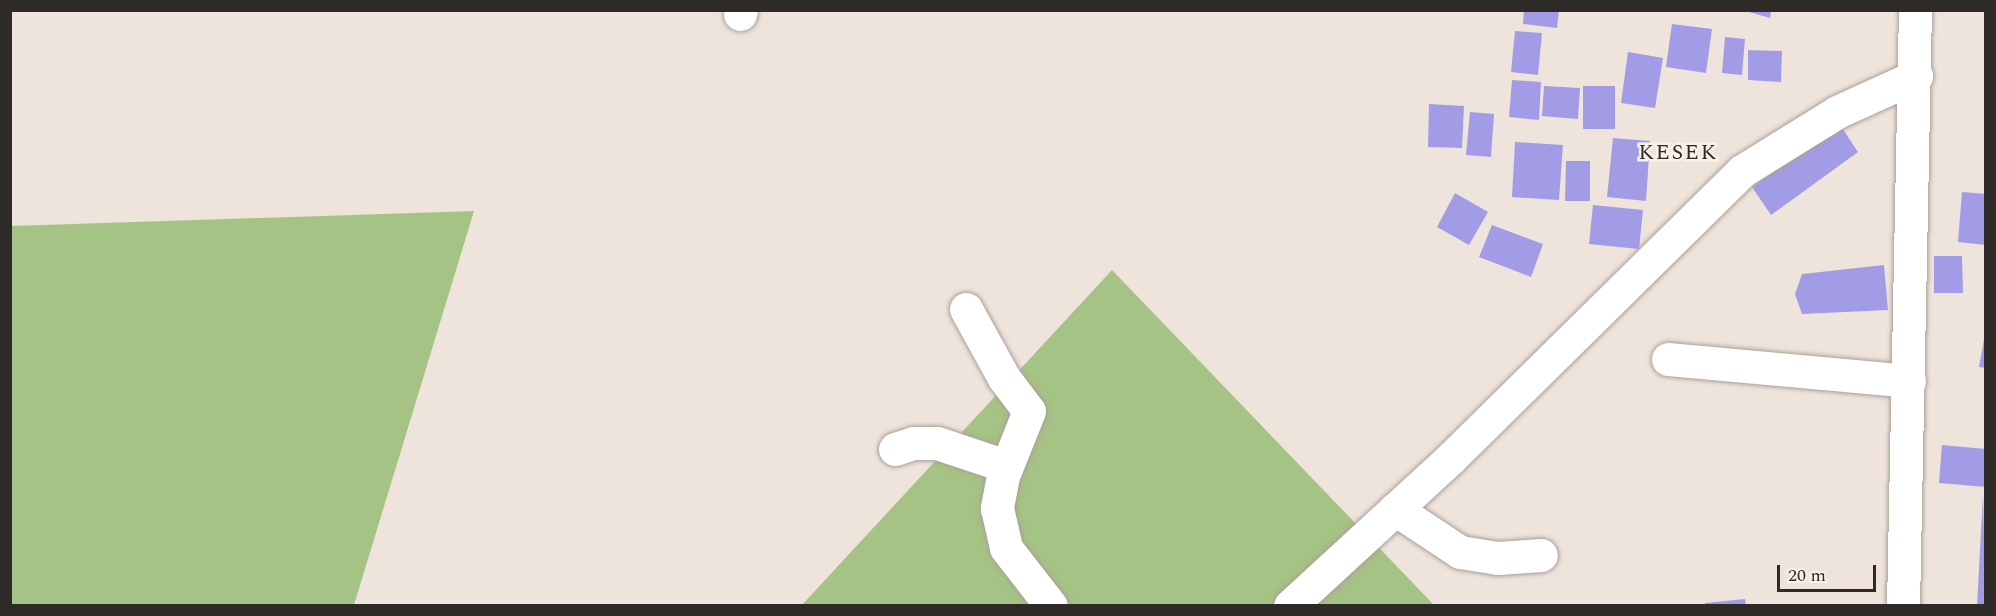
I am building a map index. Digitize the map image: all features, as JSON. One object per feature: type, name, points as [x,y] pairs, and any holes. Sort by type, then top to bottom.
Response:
[{"type":"street","points":[[1903,606],[1916,76],[1915,10]]},
{"type":"street","points":[[1290,606],[1395,509],[1742,171],[1836,112],[1916,76]]},
{"type":"street","points":[[966,309],[1004,378],[1029,411],[999,488],[999,529],[1014,561],[1051,606]]},
{"type":"street","points":[[1668,359],[1909,381]]},
{"type":"street","points":[[896,449],[913,443],[937,443],[1006,466]]},
{"type":"street","points":[[1395,509],[1460,552],[1498,558],[1541,555]]},
{"type":"green space","points":[[474,211],[354,605],[11,605],[11,226]]},
{"type":"green space","points":[[1112,270],[1434,605],[801,606]]},
{"type":"building","points":[[1524,10],[1559,10],[1557,28],[1523,24]]},
{"type":"building","points":[[1742,10],[1771,10],[1770,18]]},
{"type":"building","points":[[1672,24],[1712,29],[1706,73],[1666,67]]},
{"type":"building","points":[[1515,31],[1542,33],[1538,75],[1511,72]]},
{"type":"building","points":[[1725,37],[1745,39],[1742,75],[1722,73]]},
{"type":"building","points":[[1748,50],[1782,51],[1781,82],[1748,80]]},
{"type":"building","points":[[1628,52],[1663,58],[1655,108],[1621,103]]},
{"type":"building","points":[[1512,80],[1541,82],[1539,120],[1509,117]]},
{"type":"building","points":[[1544,86],[1580,88],[1578,119],[1542,116]]},
{"type":"building","points":[[1583,86],[1615,86],[1615,129],[1583,129]]},
{"type":"building","points":[[1429,104],[1464,106],[1462,148],[1428,147]]},
{"type":"building","points":[[1470,112],[1494,114],[1491,157],[1466,155]]},
{"type":"building","points":[[1840,125],[1858,152],[1771,215],[1752,187]]},
{"type":"building","points":[[1613,138],[1650,141],[1646,201],[1607,197]]},
{"type":"building","points":[[1515,142],[1563,145],[1559,200],[1512,197]]},
{"type":"building","points":[[1566,161],[1590,161],[1590,201],[1565,201]]},
{"type":"building","points":[[1962,192],[1986,194],[1986,245],[1958,242]]},
{"type":"building","points":[[1455,193],[1488,212],[1469,245],[1437,227]]},
{"type":"building","points":[[1593,205],[1643,210],[1639,249],[1589,244]]},
{"type":"building","points":[[1492,225],[1543,244],[1531,277],[1479,257]]},
{"type":"building","points":[[1934,256],[1962,256],[1963,293],[1934,293]]},
{"type":"building","points":[[1884,265],[1888,310],[1802,314],[1795,294],[1802,274]]},
{"type":"building","points":[[1986,328],[1986,368],[1979,367]]},
{"type":"building","points":[[1942,445],[1986,449],[1986,487],[1939,483]]},
{"type":"building","points":[[1983,494],[1986,606],[1977,606]]},
{"type":"building","points":[[1745,599],[1746,606],[1705,606],[1705,603]]},
{"type":"district","name":"KESEK","points":[[1678,153]]}]
